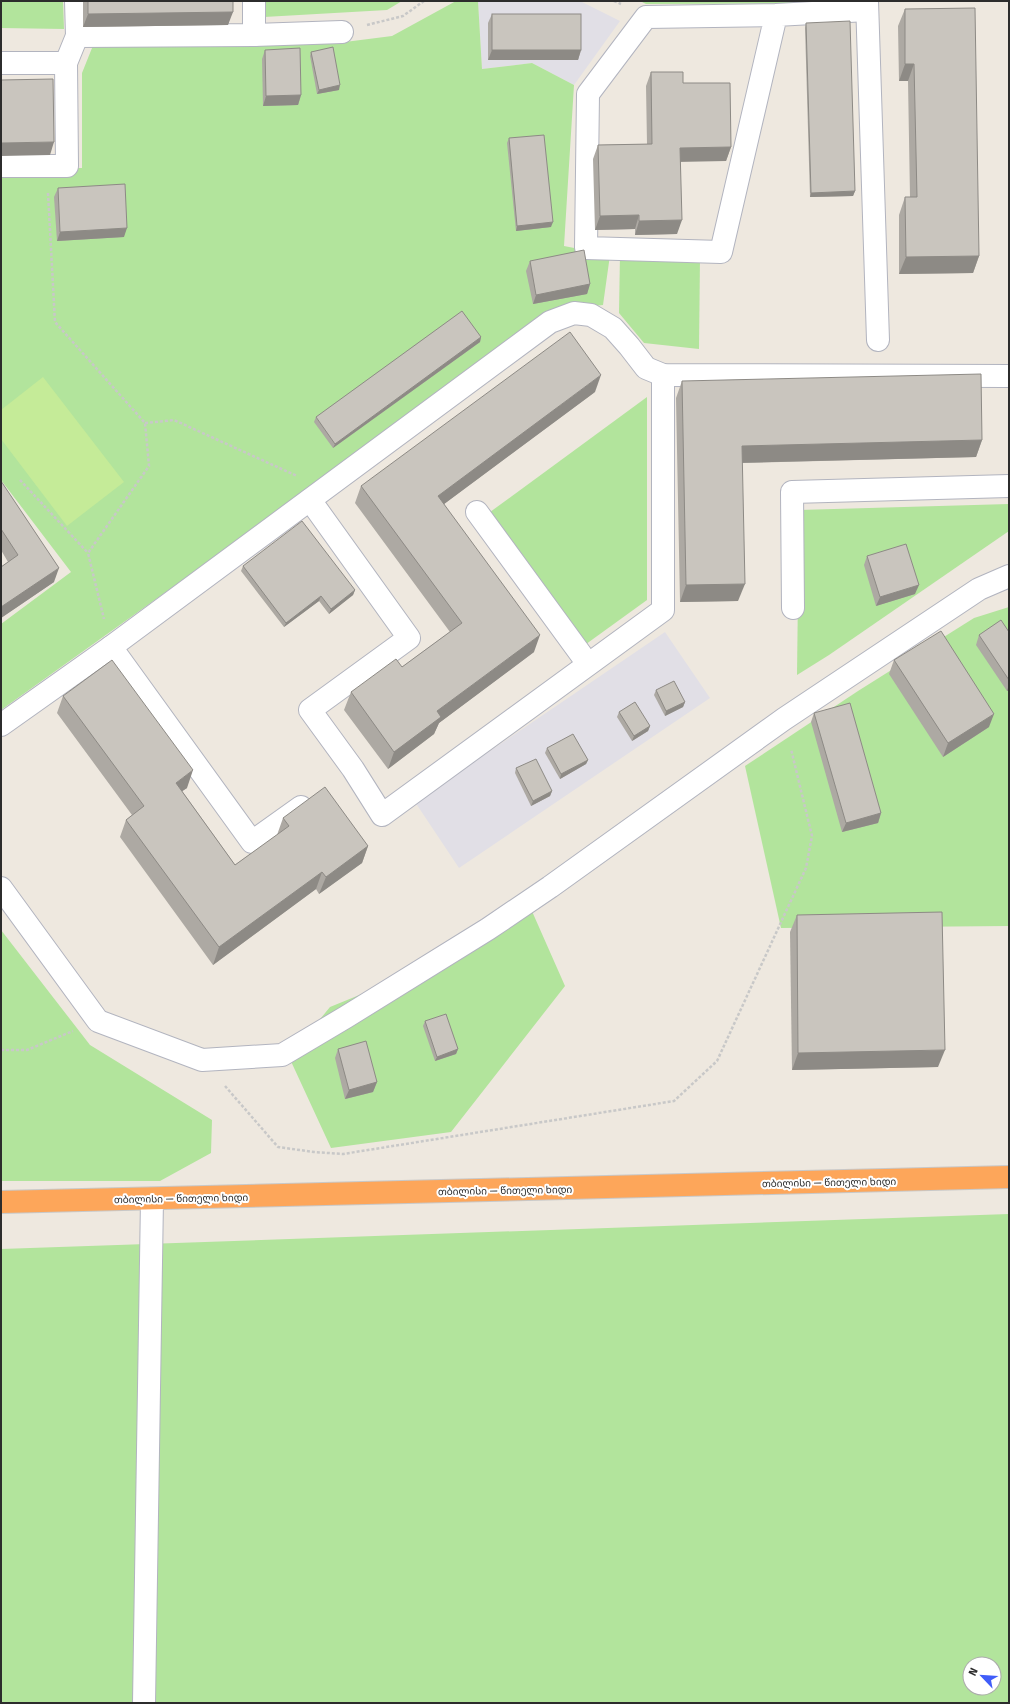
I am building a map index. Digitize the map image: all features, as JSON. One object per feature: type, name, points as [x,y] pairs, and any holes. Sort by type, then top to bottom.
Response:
[{"type":"highway","name":"თბილისი — წითელი ხიდი","points":[[1,1202],[1009,1177]]},
{"type":"street","points":[[1,166],[66,166],[66,63],[77,36],[76,1]]},
{"type":"street","points":[[254,1],[254,35]]},
{"type":"street","points":[[776,15],[721,252],[586,248],[588,94],[646,17],[776,15],[867,6],[878,340]]},
{"type":"street","points":[[77,36],[254,35],[342,32]]},
{"type":"street","points":[[1,63],[66,63]]},
{"type":"street","points":[[1,725],[111,647],[550,322],[574,313],[591,315],[613,328],[646,368],[663,375],[1009,376]]},
{"type":"street","points":[[317,494],[409,638],[310,710],[353,769],[382,815],[663,610],[663,375]]},
{"type":"street","points":[[793,608],[792,492],[1009,486]]},
{"type":"street","points":[[477,512],[588,664]]},
{"type":"street","points":[[1,888],[98,1021],[202,1060],[282,1055],[353,1013],[519,908],[784,719],[979,589],[1009,576]]},
{"type":"street","points":[[111,647],[252,842],[301,807]]},
{"type":"street","points":[[144,1703],[152,1198]]},
{"type":"path","points":[[342,32],[403,16],[424,1]]},
{"type":"path","points":[[47,166],[55,322],[146,423],[149,466],[88,553]]},
{"type":"path","points":[[146,423],[174,420],[317,494]]},
{"type":"path","points":[[20,480],[88,553],[111,647]]},
{"type":"path","points":[[202,1060],[278,1146],[314,1152],[343,1154],[674,1101],[717,1061],[806,868],[812,836],[784,719]]},
{"type":"path","points":[[1,1050],[26,1050],[98,1021]]},
{"type":"shaded area","points":[[478,1],[580,1],[620,21],[574,85],[532,63],[482,69]]},
{"type":"shaded area","points":[[665,632],[710,698],[459,868],[415,802]]},
{"type":"green space","points":[[1,1],[63,1],[64,29],[1,28]]},
{"type":"green space","points":[[265,1],[402,1],[387,10],[264,17]]},
{"type":"green space","points":[[456,1],[478,1],[482,69],[532,63],[574,85],[564,246],[610,255],[603,305],[550,311],[304,493],[1,710],[1,624],[71,572],[1,480],[1,168],[82,168],[82,73],[94,43],[337,43],[392,36]]},
{"type":"green space","points":[[640,1],[841,1],[841,3],[646,4]]},
{"type":"green space","points":[[620,254],[700,257],[699,349],[644,343],[619,313]]},
{"type":"green space","points":[[43,377],[124,482],[67,526],[1,439],[1,410]]},
{"type":"green space","points":[[647,397],[647,600],[582,647],[486,515]]},
{"type":"green space","points":[[1009,504],[1009,531],[829,655],[797,675],[799,510]]},
{"type":"green space","points":[[1009,607],[1009,926],[781,928],[745,766],[858,691],[974,618]]},
{"type":"green space","points":[[531,909],[565,986],[451,1132],[331,1148],[289,1057],[330,1007],[484,944]]},
{"type":"green space","points":[[1,930],[90,1045],[212,1120],[211,1153],[160,1181],[1,1181]]},
{"type":"green space","points":[[1009,1214],[1009,1703],[1,1703],[1,1249]]},
{"type":"building","points":[[88,1],[233,1],[233,12],[88,14]]},
{"type":"building","points":[[975,8],[979,256],[906,257],[905,197],[917,197],[914,64],[905,64],[905,9]]},
{"type":"building","points":[[492,14],[581,14],[581,50],[492,50]]},
{"type":"building","points":[[850,21],[855,191],[811,193],[806,23]]},
{"type":"building","points":[[333,47],[340,85],[319,90],[311,52]]},
{"type":"building","points":[[300,48],[301,95],[266,96],[265,50]]},
{"type":"building","points":[[651,72],[683,72],[683,83],[730,83],[731,147],[680,148],[682,220],[639,221],[639,215],[600,216],[598,145],[652,144]]},
{"type":"building","points":[[53,79],[54,142],[1,143],[1,80]]},
{"type":"building","points":[[544,135],[553,222],[517,226],[509,138]]},
{"type":"building","points":[[125,184],[127,228],[60,232],[58,188]]},
{"type":"building","points":[[584,250],[590,284],[536,295],[530,261]]},
{"type":"building","points":[[462,311],[481,337],[335,444],[316,417]]},
{"type":"building","points":[[570,332],[601,375],[438,496],[540,635],[437,711],[441,717],[394,752],[351,692],[396,659],[402,667],[462,623],[361,486]]},
{"type":"building","points":[[981,374],[982,440],[742,446],[745,584],[686,585],[682,381]]},
{"type":"building","points":[[1,481],[59,568],[1,607],[1,567],[18,555],[1,529]]},
{"type":"building","points":[[302,521],[355,590],[331,609],[321,596],[286,623],[243,566]]},
{"type":"building","points":[[906,544],[919,585],[880,597],[867,556]]},
{"type":"building","points":[[1001,620],[1009,632],[1009,680],[979,635]]},
{"type":"building","points":[[941,631],[994,714],[948,743],[894,660]]},
{"type":"building","points":[[112,660],[193,770],[176,783],[235,865],[289,826],[283,818],[325,787],[368,846],[326,877],[322,872],[219,947],[126,820],[144,806],[63,696]]},
{"type":"building","points":[[674,681],[685,702],[666,711],[656,690]]},
{"type":"building","points":[[635,702],[650,726],[634,736],[619,712]]},
{"type":"building","points":[[850,703],[881,813],[846,823],[814,713]]},
{"type":"building","points":[[573,734],[588,760],[561,774],[547,748]]},
{"type":"building","points":[[536,759],[552,791],[533,801],[516,768]]},
{"type":"building","points":[[942,912],[945,1050],[798,1053],[797,915]]},
{"type":"building","points":[[446,1014],[458,1049],[437,1057],[425,1021]]},
{"type":"building","points":[[366,1041],[377,1082],[349,1090],[338,1049]]}]
